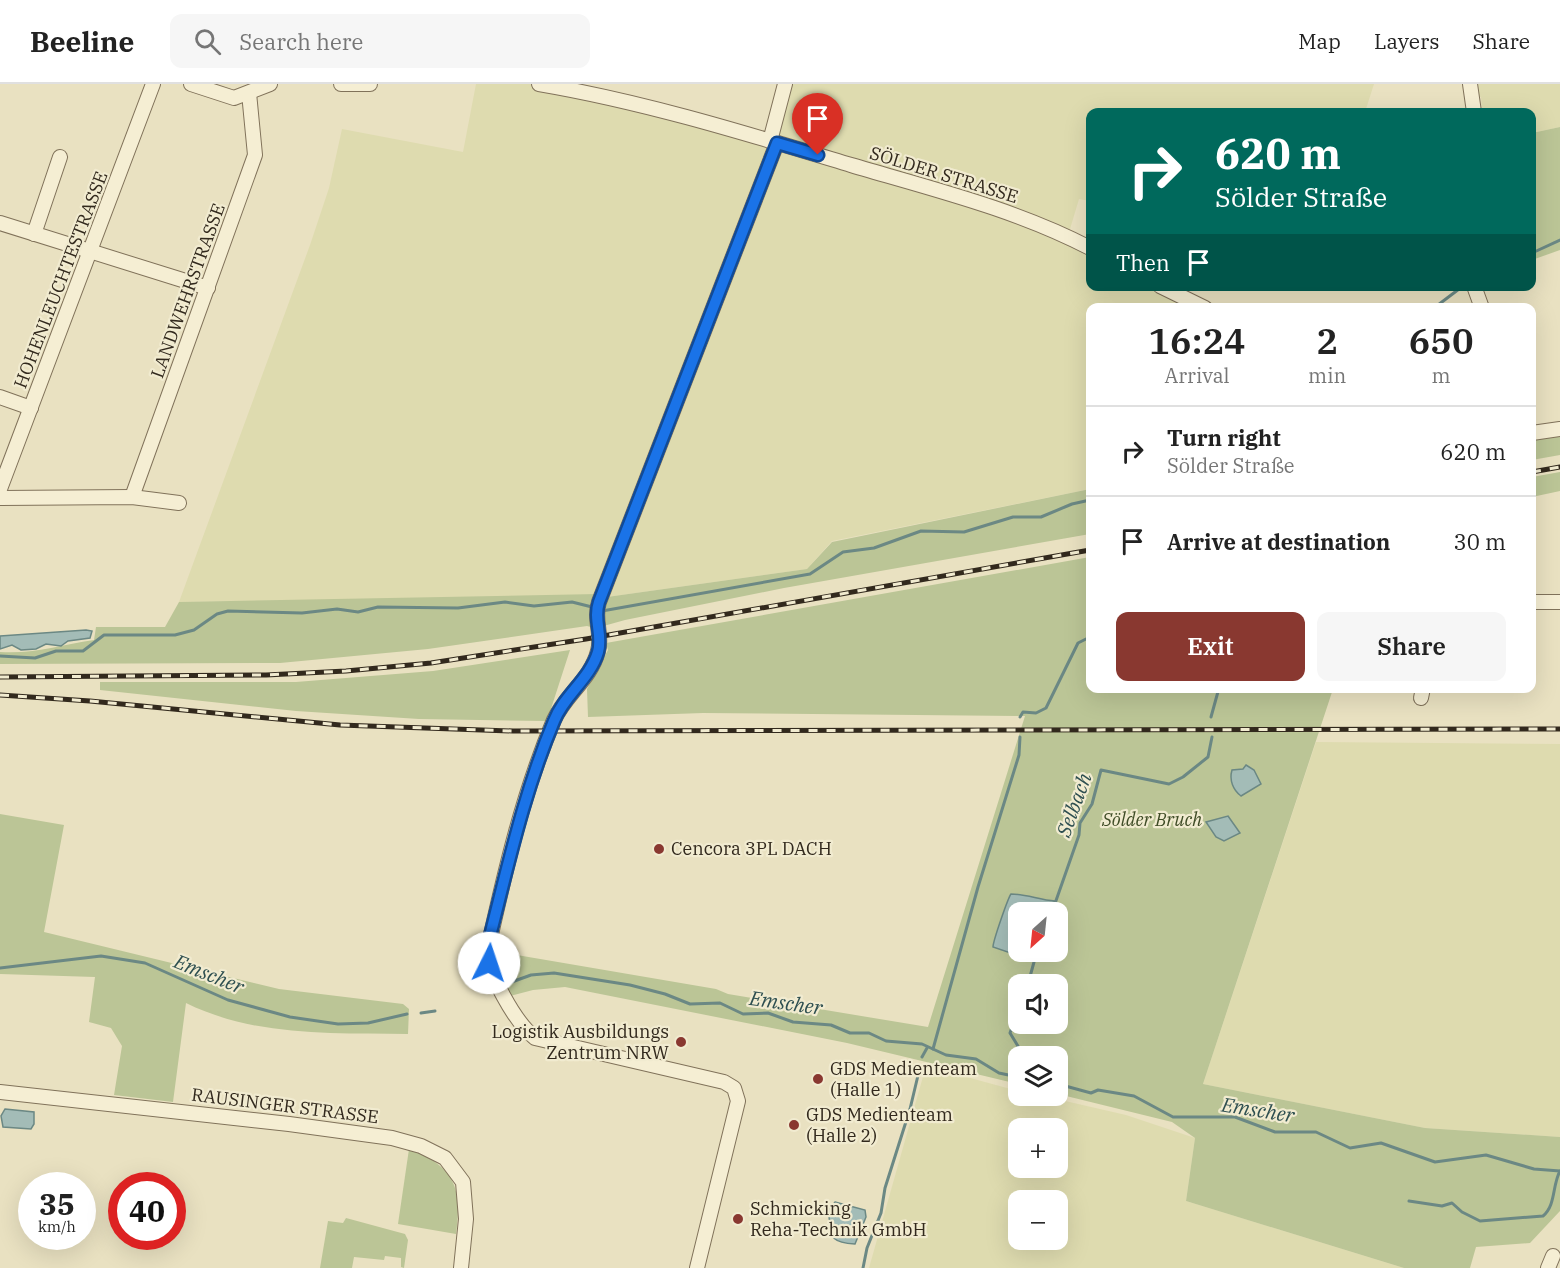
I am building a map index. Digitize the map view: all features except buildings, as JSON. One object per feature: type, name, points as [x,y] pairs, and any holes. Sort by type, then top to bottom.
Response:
[{"type":"street","name":"HOHENLEUCHTESTRASSE","points":[[0,489],[92,252],[153,84]]},
{"type":"street","points":[[191,84],[226,97],[241,97],[270,84]]},
{"type":"street","points":[[341,84],[370,84]]},
{"type":"street","name":"SÖLDER STRASSE","points":[[539,84],[556,85],[773,142],[1004,211],[1054,230],[1086,246]]},
{"type":"street","points":[[697,1268],[738,1101],[734,1088],[724,1082],[535,1038],[522,1026],[496,980],[489,963],[488,948],[533,770],[556,716],[585,678],[599,649],[596,617],[599,602],[773,142],[785,84]]},
{"type":"street","points":[[1470,84],[1473,108]]},
{"type":"street","name":"LANDWEHRSTRASSE","points":[[132,497],[255,155],[249,93]]},
{"type":"street","points":[[34,234],[60,157]]},
{"type":"street","points":[[0,223],[208,288]]},
{"type":"street","points":[[1170,291],[1194,303]]},
{"type":"street","points":[[0,398],[32,408]]},
{"type":"street","points":[[1536,432],[1560,429]]},
{"type":"street","points":[[0,498],[132,497],[179,503]]},
{"type":"street","points":[[1536,602],[1560,602]]},
{"type":"street","name":"RAUSINGER STRASSE","points":[[0,1092],[289,1124],[392,1138],[428,1148],[445,1158],[463,1182],[466,1220],[461,1268]]},
{"type":"shaded area","points":[[476,84],[539,84],[777,142],[792,84],[1374,84],[1366,108],[1086,108],[1086,200],[1079,199],[1070,229],[1055,230],[1086,246],[1086,291],[1168,291],[1193,303],[1086,303],[1086,490],[832,541],[807,569],[607,597],[179,602],[310,245],[329,188],[342,129],[463,152]]},
{"type":"shaded area","points":[[1473,84],[1560,84],[1560,127],[1536,132],[1536,108],[1482,108],[1481,97],[1475,96]]},
{"type":"shaded area","points":[[1316,742],[1560,744],[1560,1137],[1425,1128],[1203,1084]]},
{"type":"shaded area","points":[[926,1066],[1008,1088],[1008,1106],[1068,1106],[1068,1102],[1126,1115],[1195,1138],[1186,1201],[1404,1268],[869,1268]]},
{"type":"green space","points":[[1560,127],[1560,250],[1536,259],[1536,132]]},
{"type":"green space","points":[[1560,432],[1560,455],[1536,459],[1536,436]]},
{"type":"green space","points":[[1560,472],[1560,491],[1536,496],[1536,476]]},
{"type":"green space","points":[[1086,490],[1086,535],[784,588],[600,627],[607,597],[807,569],[832,542]]},
{"type":"green space","name":"Sölder Bruch","points":[[1086,558],[1086,693],[1332,693],[1203,1084],[1425,1128],[1560,1137],[1560,1211],[1530,1243],[1476,1247],[1470,1268],[1404,1268],[1186,1201],[1195,1138],[1172,1122],[1068,1096],[1068,1046],[1008,1046],[1008,1082],[847,1043],[565,987],[533,990],[510,996],[499,974],[493,951],[716,989],[728,994],[928,1027],[1025,716],[703,713],[588,717],[587,689],[608,650],[606,643]]},
{"type":"green space","points":[[598,594],[594,628],[587,626],[428,649],[280,663],[0,664],[0,652],[37,650],[94,640],[96,627],[165,627],[179,602]]},
{"type":"green space","points":[[570,650],[547,721],[419,719],[296,711],[100,690],[100,682],[296,682],[433,671]]},
{"type":"green space","points":[[0,814],[64,825],[44,932],[279,989],[403,1004],[409,1009],[408,1034],[294,1031],[239,1022],[186,1003],[173,1102],[114,1095],[122,1046],[111,1028],[89,1022],[95,977],[0,974]]},
{"type":"green space","points":[[409,1149],[437,1163],[452,1181],[458,1203],[456,1234],[398,1224]]},
{"type":"green space","points":[[346,1218],[405,1234],[408,1240],[404,1268],[401,1267],[401,1258],[385,1256],[384,1260],[354,1257],[352,1268],[320,1268],[328,1221],[343,1223]]},
{"type":"water","points":[[92,631],[90,638],[68,641],[61,646],[46,644],[36,649],[21,650],[12,645],[0,649],[0,636]]},
{"type":"water","points":[[1246,765],[1254,770],[1261,784],[1241,796],[1232,785],[1231,774],[1232,770],[1243,769]]},
{"type":"water","points":[[1228,816],[1240,833],[1224,841],[1216,837],[1206,822]]},
{"type":"water","points":[[1011,894],[1055,901],[1008,902],[1008,952],[993,947],[1007,903]]},
{"type":"water","points":[[5,1109],[34,1112],[34,1124],[31,1129],[3,1127],[1,1116]]},
{"type":"water","points":[[835,1202],[865,1210],[866,1217],[855,1244],[837,1241],[831,1234],[827,1211]]},
{"type":"waterway","name":"Selbach","points":[[1536,251],[1560,240]]},
{"type":"waterway","name":"Selbach","points":[[1441,303],[1456,291]]},
{"type":"waterway","points":[[602,611],[810,574],[843,552],[874,548],[921,531],[964,532],[1013,517],[1041,517],[1086,501]]},
{"type":"waterway","points":[[0,656],[35,658],[56,651],[83,651],[104,635],[175,635],[194,630],[217,614],[228,611],[302,613],[337,609],[358,612],[378,607],[458,608],[505,602],[534,606],[572,602],[592,607]]},
{"type":"waterway","points":[[1020,717],[1023,712],[1036,713],[1046,708],[1078,643],[1086,639]]},
{"type":"waterway","name":"Selbach","points":[[1211,717],[1218,693]]},
{"type":"waterway","points":[[933,1049],[978,887],[1019,755],[1020,737]]},
{"type":"waterway","name":"Selbach","points":[[1056,902],[1079,835],[1080,823],[1092,804],[1101,770],[1169,784],[1183,777],[1208,757],[1212,737]]},
{"type":"waterway","name":"Emscher","points":[[0,968],[101,956],[145,963],[228,1000],[290,1017],[338,1024],[368,1023],[407,1014]]},
{"type":"waterway","name":"Selbach","points":[[1031,974],[1034,962]]},
{"type":"waterway","name":"Emscher","points":[[509,983],[531,975],[554,973],[630,985],[665,994],[690,1004],[720,1003],[743,1014],[768,1013],[793,1022],[831,1025],[850,1033],[869,1033],[886,1041],[922,1044],[946,1055],[976,1059],[999,1073],[1008,1075]]},
{"type":"waterway","name":"Emscher","points":[[421,1013],[435,1011]]},
{"type":"waterway","name":"Selbach","points":[[1011,1034],[1018,1046]]},
{"type":"waterway","points":[[922,1057],[927,1048]]},
{"type":"waterway","points":[[863,1268],[867,1248],[881,1213],[885,1188],[910,1109],[920,1067]]},
{"type":"waterway","name":"Emscher","points":[[1068,1087],[1091,1093],[1098,1090],[1134,1096],[1173,1117],[1235,1117],[1275,1132],[1316,1132],[1350,1148],[1381,1143],[1435,1162],[1486,1155],[1534,1169],[1560,1171]]},
{"type":"waterway","points":[[1409,1201],[1442,1206],[1452,1203],[1462,1212],[1480,1221],[1543,1216],[1552,1201],[1560,1171]]},
{"type":"railway","points":[[1536,471],[1560,467]]},
{"type":"railway","points":[[0,677],[266,675],[346,671],[431,663],[586,639],[1086,551]]},
{"type":"railway","points":[[0,695],[90,701],[340,725],[513,731],[1560,729]]},
{"type":"place","name":"Cencora 3PL DACH","points":[[659,849]]},
{"type":"place","name":"Logistik Ausbildungs Zentrum NRW","points":[[681,1042]]},
{"type":"place","name":"GDS Medienteam (Halle 1)","points":[[818,1079]]},
{"type":"place","name":"GDS Medienteam (Halle 2)","points":[[794,1125]]},
{"type":"place","name":"Schmicking Reha-Technik GmbH","points":[[738,1219]]},
{"type":"route","points":[[489,963],[487,955],[489,940],[533,770],[556,716],[585,678],[594,662],[599,649],[596,609],[777,143],[818,155]]}]
